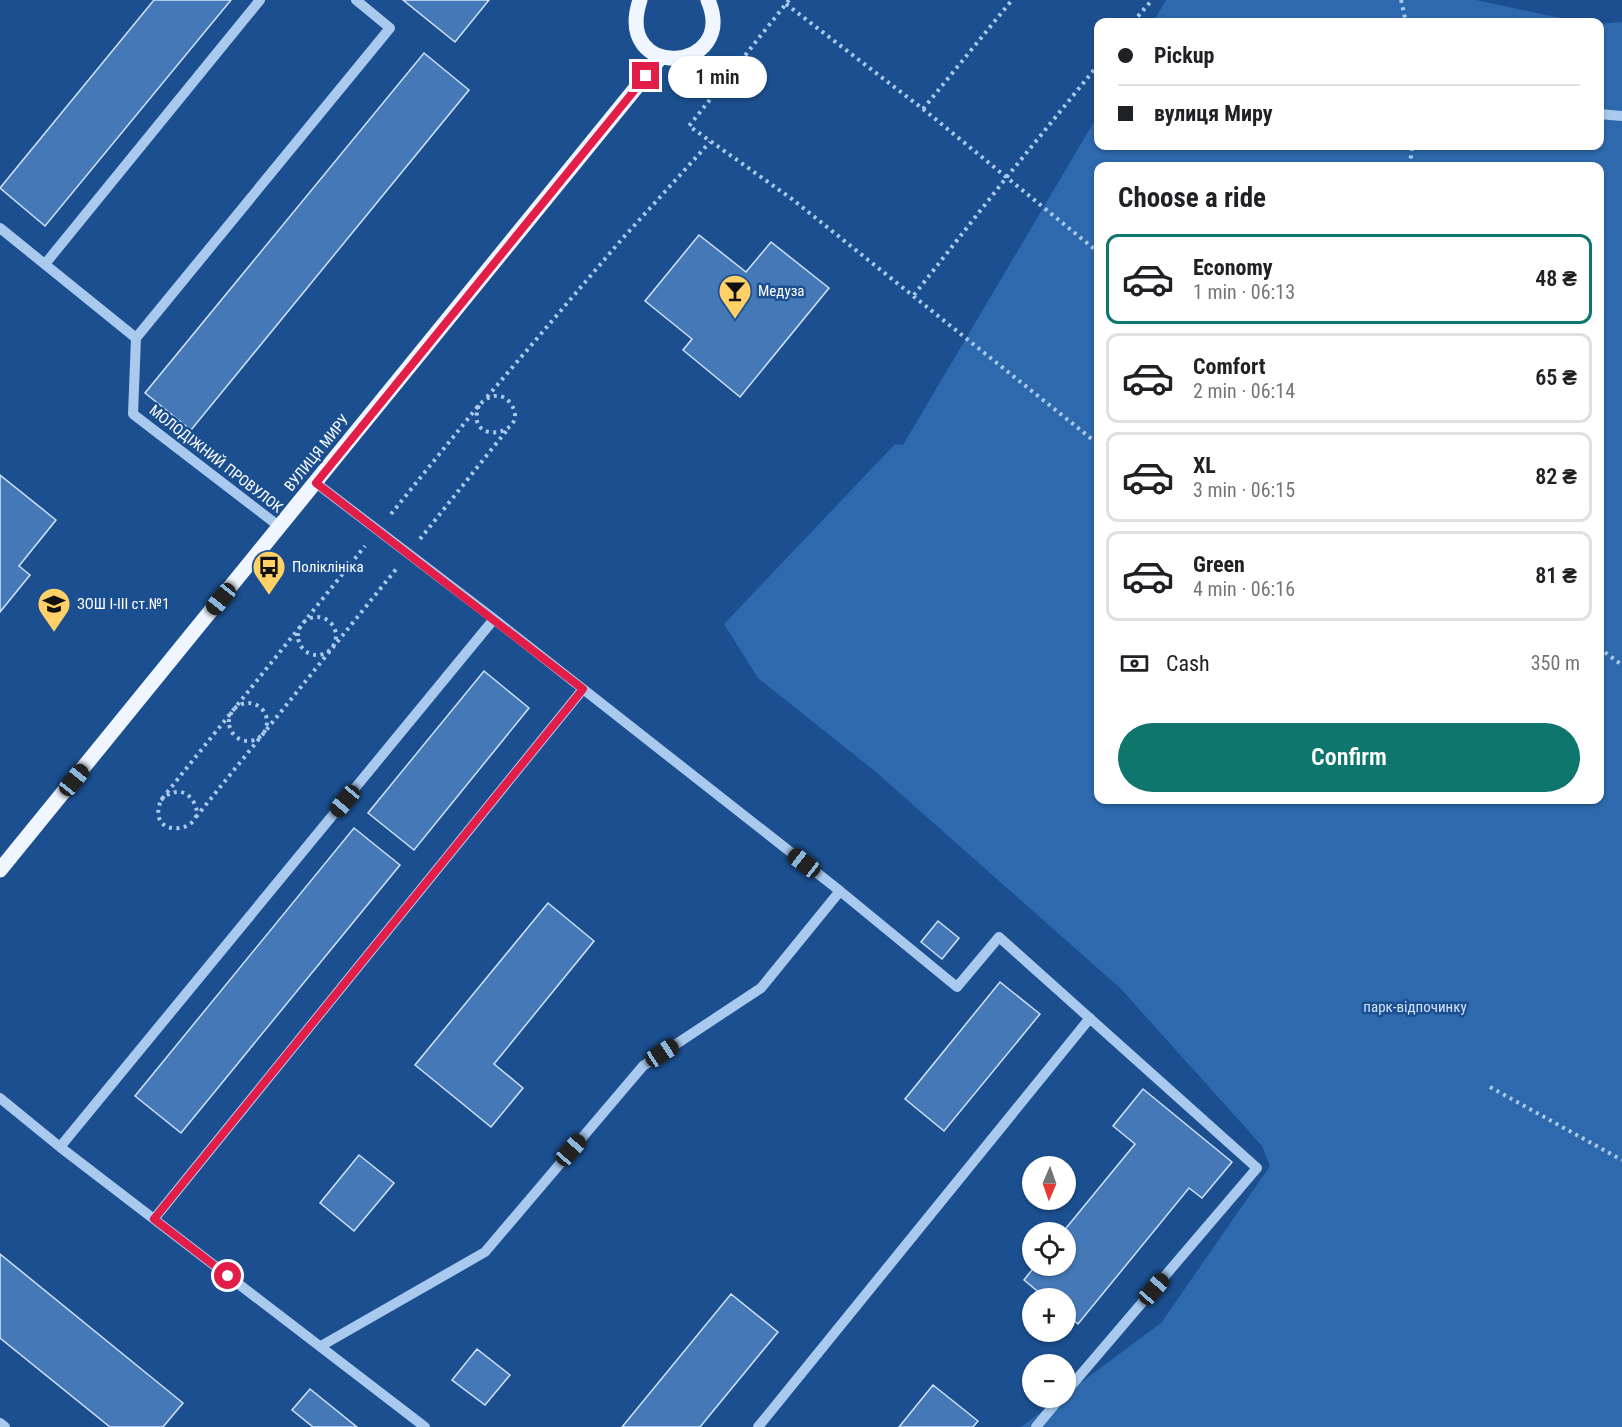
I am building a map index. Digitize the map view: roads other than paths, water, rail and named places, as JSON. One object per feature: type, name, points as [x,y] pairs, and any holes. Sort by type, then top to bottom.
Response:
[{"type":"main road","points":[[640,0],[635,14],[635,28],[641,41],[650,51],[661,57],[675,59],[688,57],[700,50],[708,40],[713,20],[708,0]]},
{"type":"main road","name":"ВУЛИЦЯ МИРУ","points":[[0,870],[661,57]]},
{"type":"street","points":[[45,264],[260,0]]},
{"type":"street","points":[[0,228],[136,338],[390,28],[356,0]]},
{"type":"street","points":[[1604,114],[1622,116]]},
{"type":"street","name":"МОЛОДІЖНИЙ ПРОВУЛОК","points":[[136,338],[133,414],[280,527]]},
{"type":"street","points":[[316,483],[494,619],[840,891],[957,987],[999,937],[1257,1168],[1076,1380]]},
{"type":"street","points":[[60,1147],[494,619]]},
{"type":"street","points":[[154,1219],[583,689]]},
{"type":"street","points":[[321,1347],[484,1252],[643,1066],[761,988],[840,891]]},
{"type":"street","points":[[758,1427],[1090,1018]]},
{"type":"street","points":[[0,1098],[60,1147],[425,1427]]},
{"type":"street","points":[[1036,1427],[1052,1408]]},
{"type":"street","points":[[0,1424],[5,1427]]},
{"type":"place","name":"Медуза","points":[[735,320]]},
{"type":"place","name":"Поліклініка","points":[[269,596]]},
{"type":"place","name":"ЗОШ I-III ст.№1","points":[[54,633]]},
{"type":"park label","name":"парк-відпочинку","points":[[1415,1007]]}]
